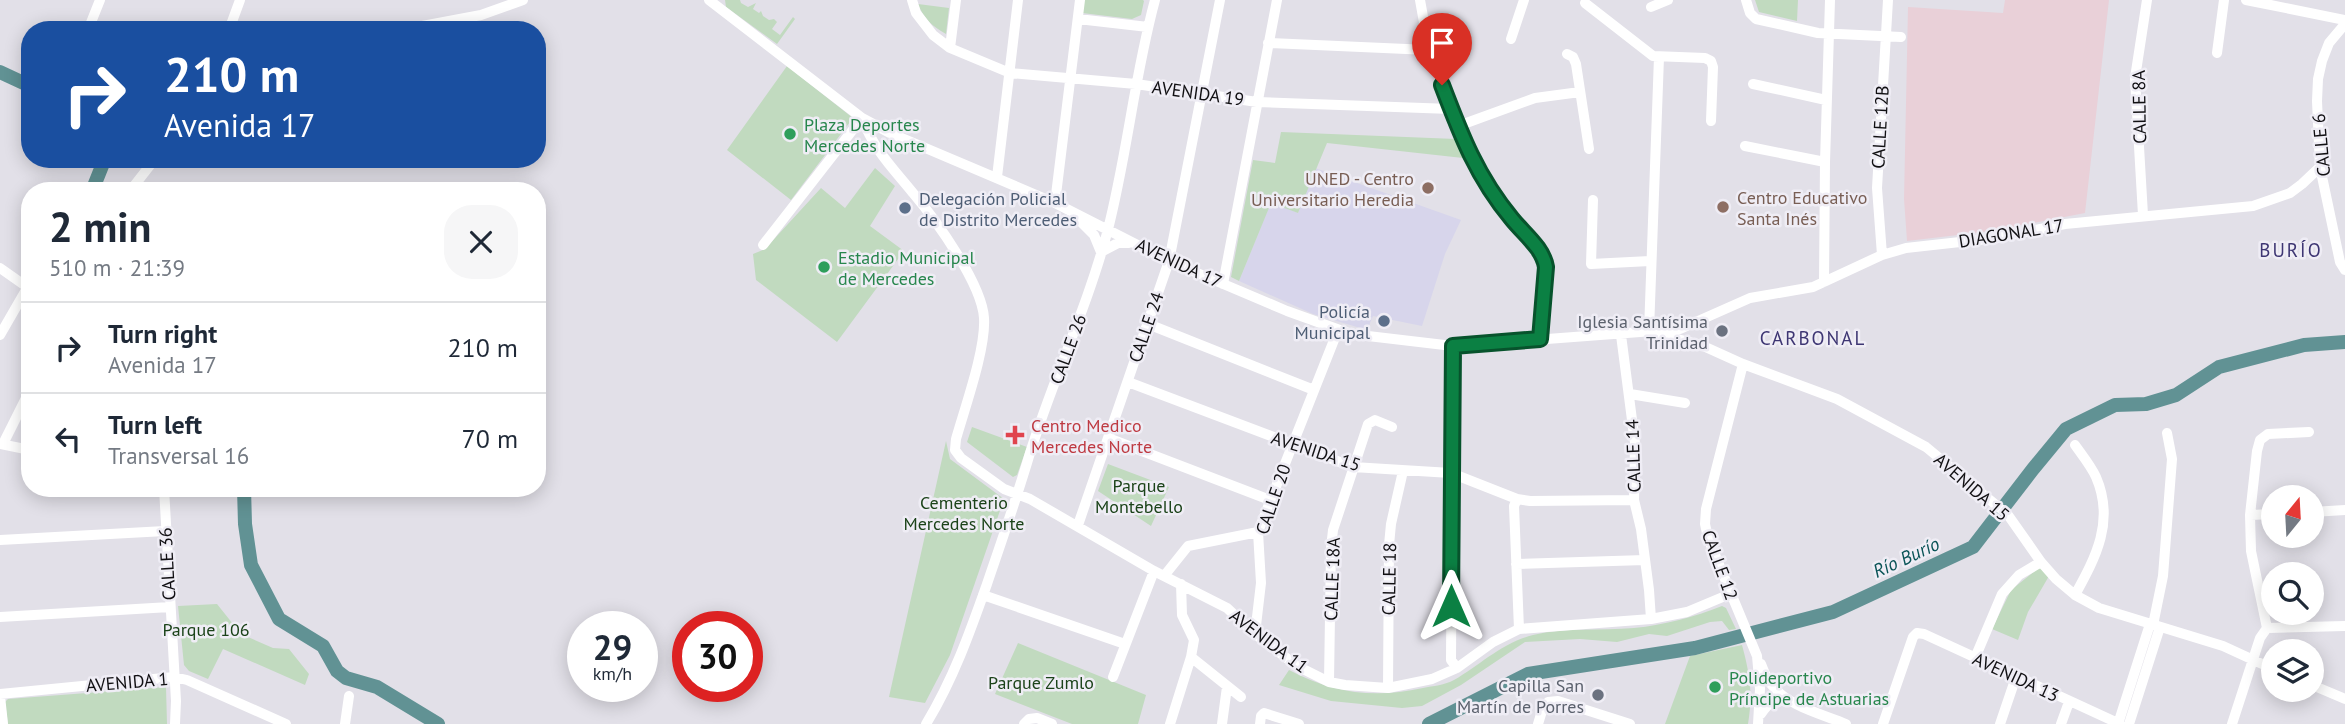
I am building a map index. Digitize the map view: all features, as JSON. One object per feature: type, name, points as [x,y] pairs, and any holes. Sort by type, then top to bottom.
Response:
[{"type":"street","points":[[92,21],[100,0]]},
{"type":"street","points":[[232,21],[240,0]]},
{"type":"street","points":[[449,21],[481,15],[523,0]]},
{"type":"street","name":"AVENIDA 19","points":[[912,0],[921,23],[950,48],[1010,73],[1136,84],[1257,102],[1451,109]]},
{"type":"street","points":[[950,48],[956,0]]},
{"type":"street","points":[[998,177],[1018,0]]},
{"type":"street","points":[[1055,204],[1080,0]]},
{"type":"street","name":"CALLE 26","points":[[926,724],[953,673],[983,595],[1031,450],[1086,301],[1108,230],[1155,0]]},
{"type":"street","name":"CALLE 24","points":[[1078,526],[1169,261],[1220,0]]},
{"type":"street","points":[[1223,284],[1277,0]]},
{"type":"street","points":[[1420,0],[1429,50],[1479,174],[1545,258],[1540,339]]},
{"type":"street","points":[[1511,39],[1524,0]]},
{"type":"street","points":[[1650,7],[1668,0]]},
{"type":"street","points":[[1746,0],[1752,17],[1828,34],[1901,37]]},
{"type":"street","points":[[1824,282],[1830,0]]},
{"type":"street","name":"CALLE 12B","points":[[1882,255],[1877,188],[1888,0]]},
{"type":"street","name":"CALLE 8A","points":[[2143,215],[2135,78],[2147,0]]},
{"type":"street","points":[[2217,53],[2224,0]]},
{"type":"street","points":[[2246,0],[2345,22]]},
{"type":"street","name":"AVENIDA 17","points":[[715,2],[862,118],[890,133],[998,177],[1169,261],[1338,330],[1453,346],[1680,329],[1703,320]]},
{"type":"street","points":[[1585,3],[1653,57],[1705,58],[1711,61],[1711,121]]},
{"type":"street","points":[[1077,19],[1148,27]]},
{"type":"street","name":"CALLE 6","points":[[2345,22],[2329,43],[2318,79],[2320,167],[2340,262],[2345,270]]},
{"type":"street","points":[[1268,43],[1429,50]]},
{"type":"street","points":[[1567,54],[1573,57],[1576,64],[1588,149]]},
{"type":"street","points":[[1648,331],[1659,57]]},
{"type":"street","points":[[1754,84],[1826,100]]},
{"type":"street","points":[[1458,126],[1535,97],[1580,92]]},
{"type":"street","points":[[862,118],[877,151]]},
{"type":"street","points":[[763,245],[862,118]]},
{"type":"street","points":[[877,151],[882,136],[890,133]]},
{"type":"street","points":[[1745,146],[1825,162]]},
{"type":"street","name":"AVENIDA 11","points":[[877,151],[915,194],[966,269],[982,302],[984,331],[956,439],[955,450],[961,458],[1004,489],[1030,499],[1159,574],[1227,608],[1255,634],[1297,666],[1329,682],[1388,688],[1432,679],[1457,668],[1493,642],[1519,629],[1651,619],[1687,612],[1730,594]]},
{"type":"street","name":"DIAGONAL 17","points":[[1703,320],[1750,298],[1800,290],[1882,255],[1906,248],[1996,238],[2065,223],[2252,206],[2290,193],[2320,167]]},
{"type":"street","points":[[137,182],[148,168]]},
{"type":"street","points":[[1593,200],[1591,264],[1650,261]]},
{"type":"street","points":[[1068,210],[1087,228],[1101,252],[1118,243],[1138,245]]},
{"type":"street","points":[[0,268],[21,281]]},
{"type":"street","points":[[0,335],[21,298]]},
{"type":"street","points":[[1701,345],[1703,320]]},
{"type":"street","points":[[1148,324],[1314,390]]},
{"type":"street","name":"CALLE 20","points":[[1255,634],[1261,583],[1258,532],[1338,330]]},
{"type":"street","name":"AVENIDA 15","points":[[1648,331],[1701,345],[1743,364],[1837,399],[1893,429],[1926,447],[1999,506],[2041,562],[2075,595],[2099,608],[2224,646],[2261,664]]},
{"type":"street","name":"CALLE 14","points":[[1621,335],[1635,443],[1634,500],[1645,560],[1651,619]]},
{"type":"street","points":[[1453,346],[1451,660],[1457,668]]},
{"type":"street","name":"CALLE 12","points":[[1743,364],[1709,494],[1705,524],[1708,538],[1755,652],[1759,720]]},
{"type":"street","name":"AVENIDA 15","points":[[1128,382],[1353,467],[1451,473],[1517,499],[1544,503],[1634,500]]},
{"type":"street","points":[[1630,394],[1685,403]]},
{"type":"street","points":[[21,407],[1,444],[21,448]]},
{"type":"street","name":"CALLE 18A","points":[[1329,682],[1331,548],[1335,519],[1371,421],[1392,427]]},
{"type":"street","points":[[2232,724],[2260,638],[2267,628],[2251,551],[2250,515],[2257,451],[2260,440],[2268,434],[2309,432]]},
{"type":"street","points":[[2121,724],[2154,625],[2163,576],[2172,459],[2167,433]]},
{"type":"street","points":[[1108,438],[1270,500]]},
{"type":"street","points":[[2075,445],[2096,477],[2103,502],[2103,523],[2101,541],[2094,561],[2075,595]]},
{"type":"street","name":"CALLE 18","points":[[1388,688],[1389,545],[1403,471]]},
{"type":"street","name":"CALLE 36","points":[[163,497],[176,701],[175,724]]},
{"type":"street","points":[[1517,499],[1514,506],[1519,629]]},
{"type":"street","points":[[2324,511],[2345,510]]},
{"type":"street","points":[[2250,515],[2261,515]]},
{"type":"street","points":[[0,540],[165,531]]},
{"type":"street","points":[[1113,677],[1125,643],[1159,574],[1188,546],[1258,532]]},
{"type":"street","points":[[1516,564],[1645,560]]},
{"type":"street","points":[[1975,658],[2002,594],[2019,575],[2041,562]]},
{"type":"street","points":[[1170,724],[1194,640],[1182,615],[1181,584]]},
{"type":"street","points":[[1183,608],[1198,593]]},
{"type":"street","points":[[983,595],[1125,643]]},
{"type":"street","points":[[0,617],[170,607]]},
{"type":"street","points":[[2267,628],[2345,626]]},
{"type":"street","name":"AVENIDA 13","points":[[1883,724],[1913,637],[1917,634],[1924,634],[2121,724]]},
{"type":"street","points":[[1755,652],[1769,682],[1777,691],[1793,702],[1846,724]]},
{"type":"street","points":[[1191,657],[1241,697]]},
{"type":"street","name":"AVENIDA 1","points":[[0,695],[174,677],[187,680],[286,724]]},
{"type":"street","points":[[2000,724],[2016,677]]},
{"type":"street","points":[[1222,724],[1227,687]]},
{"type":"street","points":[[2324,690],[2345,699]]},
{"type":"street","points":[[0,695],[3,724]]},
{"type":"street","points":[[345,724],[349,696]]},
{"type":"street","points":[[1538,724],[1548,702],[1558,701],[1629,724]]},
{"type":"street","points":[[1759,720],[1772,701],[1793,702]]},
{"type":"street","points":[[2062,724],[2069,702]]},
{"type":"street","points":[[1260,724],[1264,713],[1299,724]]},
{"type":"street","points":[[1026,722],[1037,718],[1052,724]]},
{"type":"shaded area","points":[[2005,0],[2109,0],[2085,213],[1992,231],[1907,241],[1904,199],[1908,7],[2003,13]]},
{"type":"shaded area","points":[[1315,168],[1461,220],[1445,254],[1422,326],[1373,316],[1367,330],[1313,314],[1239,281],[1271,202],[1298,213]]},
{"type":"green space","points":[[725,0],[740,0],[748,7],[756,3],[753,9],[759,13],[761,11],[769,20],[774,19],[777,22],[772,29],[780,35],[793,17],[795,19],[777,44],[726,7]]},
{"type":"green space","points":[[1084,0],[1144,1],[1141,15],[1132,19],[1082,13]]},
{"type":"green space","points":[[1755,0],[1798,0],[1797,21],[1759,12]]},
{"type":"green space","points":[[918,4],[949,8],[946,34],[929,22]]},
{"type":"green space","name":"Plaza Deportes Mercedes Norte","points":[[787,66],[853,118],[791,200],[727,150]]},
{"type":"green space","points":[[1281,132],[1456,139],[1463,158],[1327,143],[1298,213],[1271,203],[1239,281],[1231,277],[1253,160],[1275,163]]},
{"type":"green space","name":"Estadio Municipal de Mercedes","points":[[875,168],[895,186],[870,226],[904,251],[837,342],[756,280],[753,254],[765,249],[821,188],[845,208]]},
{"type":"green space","points":[[972,427],[1027,447],[1017,475],[1013,477],[967,442]]},
{"type":"green space","name":"Cementerio Mercedes Norte","points":[[946,441],[950,459],[1004,499],[950,655],[925,703],[889,697]]},
{"type":"green space","name":"Parque Montebello","points":[[1108,464],[1169,487],[1151,526],[1098,491]]},
{"type":"green space","points":[[2040,567],[2049,576],[2028,612],[2018,640],[1992,629],[2011,590]]},
{"type":"green space","name":"Parque 106","points":[[217,604],[241,634],[273,648],[289,649],[309,674],[305,685],[223,649],[208,679],[189,671],[184,665],[178,606]]},
{"type":"green space","points":[[1722,606],[1726,608],[1736,629],[1729,630],[1722,621],[1710,622],[1667,636],[1649,634],[1617,642],[1580,639],[1525,642],[1461,685],[1422,706],[1402,708],[1331,701],[1279,685],[1289,670],[1321,684],[1354,692],[1387,693],[1439,685],[1450,682],[1522,638],[1558,631],[1646,627],[1701,614]]},
{"type":"green space","name":"Parque Zumlo","points":[[1018,643],[1146,695],[1138,724],[1072,724],[995,694]]},
{"type":"green space","name":"Polideportivo Príncipe de Astuarias","points":[[1742,645],[1750,684],[1748,724],[1665,724],[1690,656]]},
{"type":"green space","points":[[166,687],[167,724],[8,724],[5,702],[8,699]]},
{"type":"waterway","name":"Río Burío","points":[[0,72],[21,82]]},
{"type":"waterway","name":"Río Burío","points":[[96,182],[101,168]]},
{"type":"waterway","name":"Río Burío","points":[[1429,724],[1528,674],[1695,648],[1833,612],[1973,547],[2066,429],[2115,405],[2146,404],[2176,395],[2219,367],[2304,345],[2345,342]]},
{"type":"waterway","name":"Río Burío","points":[[244,497],[251,565],[279,619],[323,646],[337,671],[346,678],[377,687],[438,724]]},
{"type":"place","name":"Plaza Deportes Mercedes Norte","points":[[790,134]]},
{"type":"place","name":"UNED - Centro Universitario Heredia","points":[[1428,188]]},
{"type":"place","name":"Centro Educativo Santa Inés","points":[[1723,207]]},
{"type":"place","name":"Delegación Policial de Distrito Mercedes","points":[[905,208]]},
{"type":"place","name":"Estadio Municipal de Mercedes","points":[[824,267]]},
{"type":"place","name":"Policía Municipal","points":[[1384,321]]},
{"type":"place","name":"Iglesia Santísima Trinidad","points":[[1722,331]]},
{"type":"place","name":"Centro Medico Mercedes Norte","points":[[1015,435]]},
{"type":"place","name":"Polideportivo Príncipe de Astuarias","points":[[1715,687]]},
{"type":"place","name":"Capilla San Martín de Porres","points":[[1598,695]]},
{"type":"district","name":"BURÍO","points":[[2291,250]]},
{"type":"district","name":"CARBONAL","points":[[1813,338]]},
{"type":"route","points":[[1442,85],[1479,174],[1511,218],[1540,251],[1545,258],[1546,267],[1540,339],[1453,346],[1451,606]]}]
